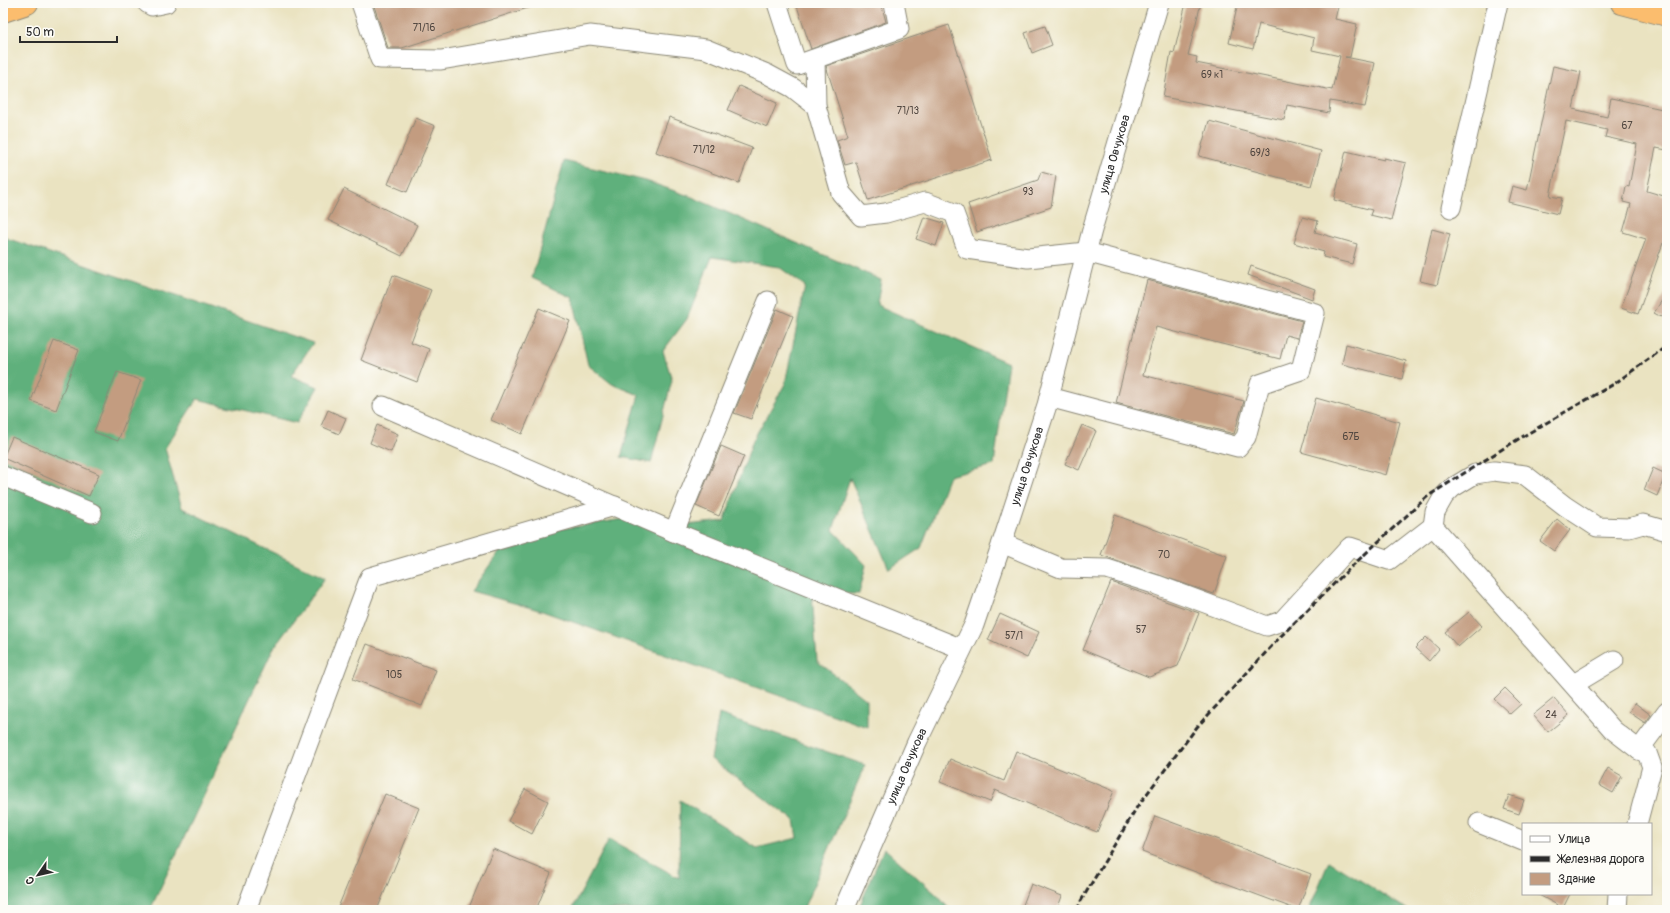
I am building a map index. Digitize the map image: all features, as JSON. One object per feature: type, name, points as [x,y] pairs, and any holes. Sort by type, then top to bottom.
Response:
[{"type":"highway","points":[[3,11],[27,3]]},
{"type":"highway","points":[[1622,3],[1667,15]]},
{"type":"street","points":[[147,3],[152,6],[166,3]]},
{"type":"street","points":[[361,3],[380,59],[441,60],[590,35],[706,50],[767,74],[793,88],[816,106]]},
{"type":"street","points":[[777,3],[798,65],[899,29],[894,3]]},
{"type":"street","name":"улица Овчукова","points":[[844,910],[917,742],[974,625],[1049,397],[1086,252],[1159,3]]},
{"type":"street","points":[[1451,208],[1498,3]]},
{"type":"street","points":[[815,60],[816,106],[841,193],[861,216],[886,213],[925,202],[954,213],[967,249],[1028,258],[1086,252],[1315,313],[1301,370],[1260,384],[1246,436],[1238,447],[1049,397]]},
{"type":"street","points":[[674,532],[768,301]]},
{"type":"street","points":[[383,406],[674,532],[962,649]]},
{"type":"street","points":[[1636,823],[1652,767],[1647,753],[1638,750],[1613,730],[1434,526],[1435,512],[1444,496],[1452,488],[1475,474],[1494,471],[1525,475],[1565,506],[1598,527],[1629,528],[1643,524],[1667,531]]},
{"type":"street","points":[[3,476],[92,513]]},
{"type":"street","points":[[246,910],[370,577],[615,506]]},
{"type":"street","points":[[1002,542],[1061,568],[1107,569],[1157,585],[1267,626],[1282,620],[1350,547],[1389,560],[1434,526]]},
{"type":"street","points":[[1574,684],[1614,660]]},
{"type":"street","points":[[1638,750],[1667,712]]},
{"type":"street","points":[[1479,823],[1522,841]]},
{"type":"street","points":[[1617,910],[1618,895]]},
{"type":"green space","points":[[564,161],[646,181],[692,197],[881,280],[877,305],[1008,363],[994,465],[949,476],[921,548],[889,569],[850,478],[833,530],[866,565],[859,594],[812,593],[817,661],[867,700],[867,727],[542,611],[471,591],[510,537],[623,519],[676,526],[724,521],[753,440],[785,384],[805,286],[779,267],[712,257],[687,319],[663,351],[672,380],[651,463],[621,457],[639,395],[612,384],[588,365],[573,298],[532,278]]},
{"type":"green space","points":[[3,237],[313,343],[291,376],[318,387],[297,423],[197,399],[165,448],[182,508],[325,578],[273,649],[150,910],[3,910]]},
{"type":"green space","points":[[719,714],[865,765],[803,910],[572,910],[609,839],[679,878],[680,800],[757,848],[797,838],[794,820],[711,759]]},
{"type":"green space","points":[[884,848],[938,896],[950,910],[858,910]]},
{"type":"green space","points":[[1329,861],[1408,910],[1309,910]]},
{"type":"building","points":[[373,3],[536,3],[537,5],[402,48],[388,48]]},
{"type":"building","points":[[796,3],[881,3],[886,22],[811,49]]},
{"type":"building","points":[[1186,3],[1201,3],[1188,55],[1197,57],[1196,63],[1332,90],[1340,56],[1312,50],[1314,38],[1259,24],[1253,49],[1229,43],[1238,3],[1339,3],[1335,19],[1357,24],[1350,57],[1345,57],[1375,63],[1365,107],[1330,101],[1329,113],[1287,105],[1284,120],[1163,97],[1171,52],[1174,53]]},
{"type":"building","points":[[949,25],[992,160],[868,200],[856,162],[845,165],[837,140],[848,136],[826,66]]},
{"type":"building","points":[[1045,26],[1052,45],[1032,53],[1025,33]]},
{"type":"building","points":[[1553,66],[1581,72],[1573,109],[1607,117],[1611,98],[1667,110],[1667,150],[1656,148],[1647,191],[1667,197],[1667,244],[1663,243],[1638,314],[1621,308],[1646,239],[1623,232],[1631,204],[1623,202],[1626,186],[1629,187],[1637,144],[1605,137],[1607,130],[1566,121],[1550,196],[1562,198],[1558,214],[1508,202],[1512,186],[1527,190]]},
{"type":"building","points":[[739,86],[777,103],[767,127],[728,110]]},
{"type":"building","points":[[669,117],[752,148],[739,183],[656,152]]},
{"type":"building","points":[[416,118],[435,126],[407,192],[388,184]]},
{"type":"building","points":[[1209,121],[1321,151],[1311,186],[1199,156]]},
{"type":"building","points":[[1346,151],[1384,160],[1384,158],[1406,163],[1391,220],[1370,215],[1372,210],[1334,200]]},
{"type":"building","points":[[1041,172],[1056,176],[1051,207],[977,232],[968,204],[1038,180]]},
{"type":"building","points":[[344,189],[417,225],[402,256],[328,220]]},
{"type":"building","points":[[924,217],[944,223],[936,246],[916,239]]},
{"type":"building","points":[[1302,217],[1318,221],[1315,232],[1357,244],[1352,264],[1323,257],[1324,252],[1294,243]]},
{"type":"building","points":[[1432,229],[1450,234],[1437,285],[1420,281]]},
{"type":"building","points":[[1251,266],[1315,289],[1312,299],[1248,275]]},
{"type":"building","points":[[393,275],[431,290],[411,342],[429,349],[417,382],[361,360]]},
{"type":"building","points":[[1147,280],[1302,321],[1297,338],[1286,335],[1280,359],[1156,327],[1143,375],[1244,401],[1234,434],[1116,403]]},
{"type":"building","points":[[1667,292],[1667,320],[1654,313]]},
{"type":"building","points":[[539,308],[570,321],[522,434],[491,420]]},
{"type":"building","points":[[777,309],[793,316],[751,419],[734,413]]},
{"type":"building","points":[[54,341],[79,350],[56,410],[31,401]]},
{"type":"building","points":[[1346,344],[1406,361],[1402,379],[1342,364]]},
{"type":"building","points":[[117,372],[141,380],[118,441],[94,432]]},
{"type":"building","points":[[1316,398],[1400,422],[1386,475],[1301,452]]},
{"type":"building","points":[[328,410],[346,418],[339,434],[321,426]]},
{"type":"building","points":[[377,425],[398,434],[391,452],[370,443]]},
{"type":"building","points":[[1082,425],[1096,431],[1079,470],[1065,464]]},
{"type":"building","points":[[12,437],[99,474],[89,496],[3,458]]},
{"type":"building","points":[[721,446],[744,456],[719,516],[696,506]]},
{"type":"building","points":[[1653,468],[1666,474],[1657,496],[1644,490]]},
{"type":"building","points":[[1115,515],[1227,556],[1214,594],[1101,555]]},
{"type":"building","points":[[1557,519],[1570,530],[1554,551],[1540,541]]},
{"type":"building","points":[[1111,582],[1199,613],[1178,666],[1149,677],[1083,650]]},
{"type":"building","points":[[1469,612],[1482,626],[1458,647],[1445,632]]},
{"type":"building","points":[[1000,614],[1039,632],[1027,658],[988,640]]},
{"type":"building","points":[[1426,637],[1439,649],[1429,661],[1415,648]]},
{"type":"building","points":[[367,644],[436,670],[422,706],[353,679]]},
{"type":"building","points":[[1505,688],[1521,704],[1510,714],[1494,699]]},
{"type":"building","points":[[1554,698],[1569,715],[1548,732],[1533,715]]},
{"type":"building","points":[[1635,703],[1651,715],[1645,723],[1629,712]]},
{"type":"building","points":[[1016,751],[1114,791],[1097,832],[995,790],[990,802],[940,782],[950,759],[1004,781]]},
{"type":"building","points":[[1608,768],[1622,776],[1613,793],[1599,785]]},
{"type":"building","points":[[525,789],[548,801],[532,834],[508,821]]},
{"type":"building","points":[[385,794],[419,808],[377,910],[337,910]]},
{"type":"building","points":[[1509,795],[1524,800],[1519,814],[1504,809]]},
{"type":"building","points":[[1155,816],[1311,874],[1298,910],[1142,852]]},
{"type":"building","points":[[493,849],[551,873],[536,910],[468,910]]},
{"type":"building","points":[[1031,884],[1062,896],[1057,910],[1021,910]]},
{"type":"building","points":[[1539,895],[1570,895],[1563,908]]},
{"type":"railway","points":[[1077,910],[1137,807],[1197,727],[1281,636],[1352,566],[1428,496],[1520,438],[1614,384],[1667,346]]}]
